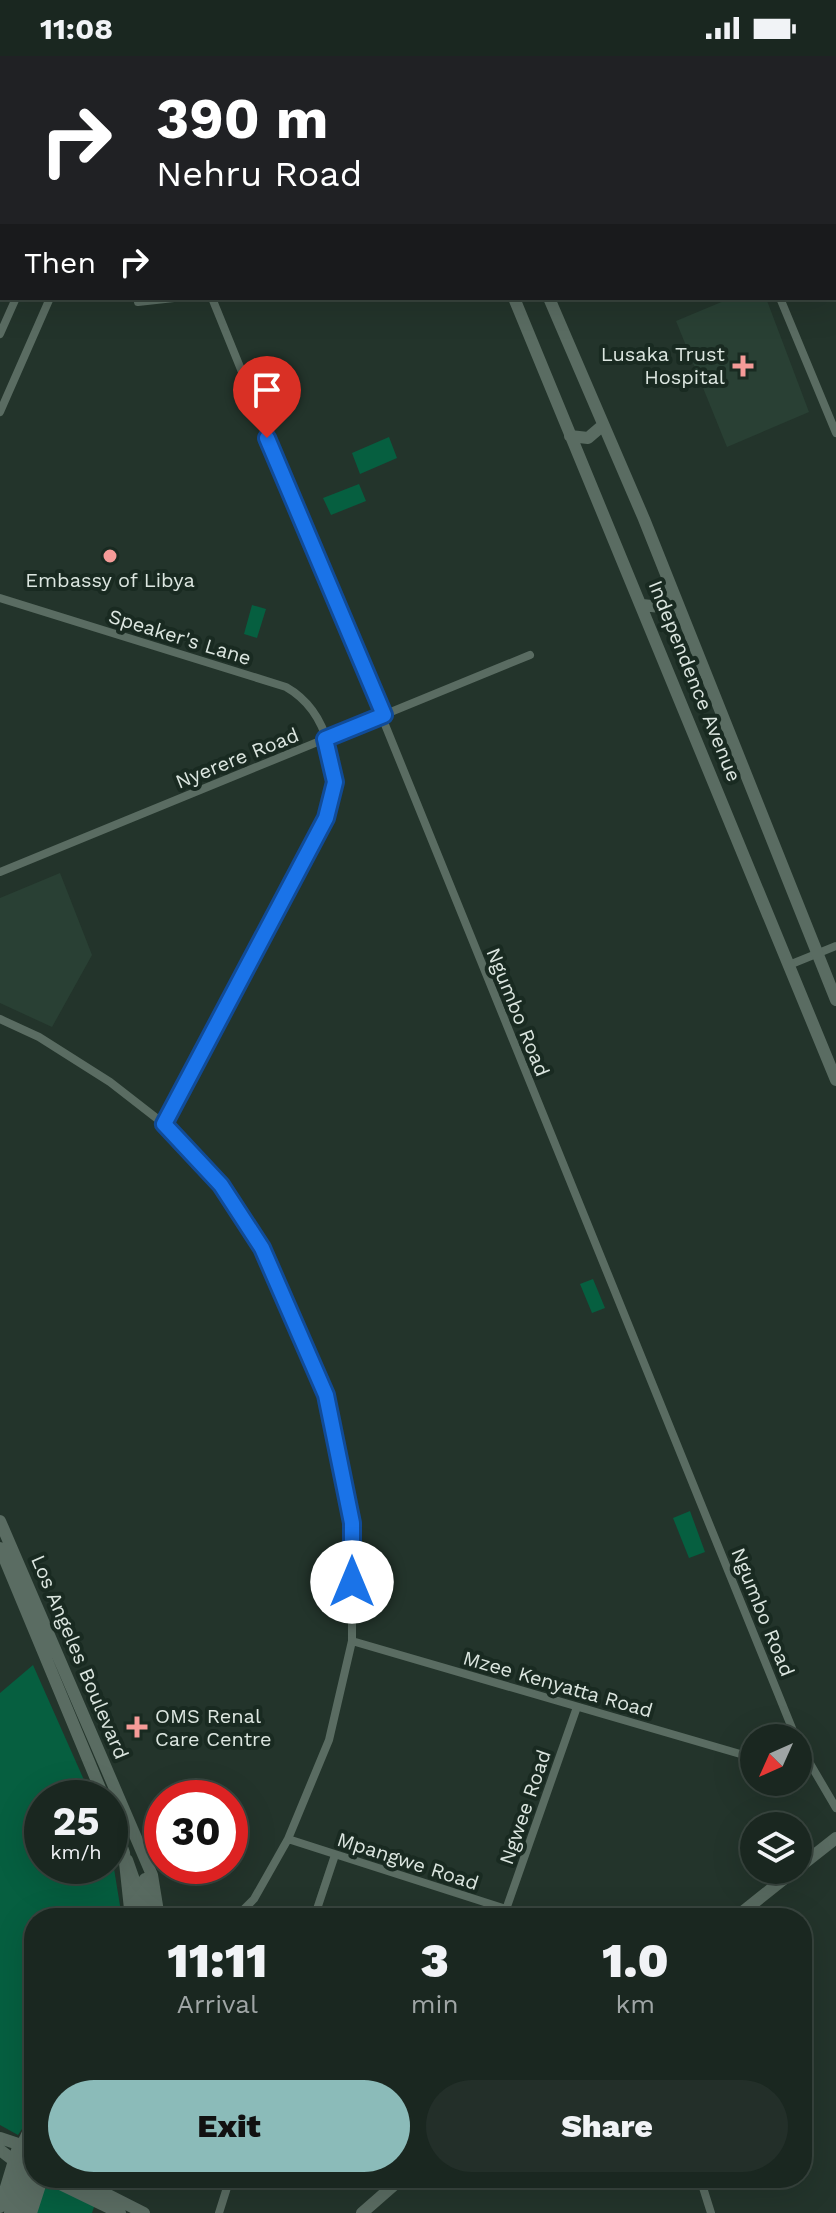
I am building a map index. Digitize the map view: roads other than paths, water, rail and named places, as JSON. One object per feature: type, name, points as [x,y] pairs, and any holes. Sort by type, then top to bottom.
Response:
[{"type":"main road","name":"Independence Avenue","points":[[515,300],[836,1080]]},
{"type":"main road","name":"Independence Avenue","points":[[550,300],[680,608],[836,1000]]},
{"type":"main road","points":[[570,436],[588,438],[602,426]]},
{"type":"main road","points":[[576,451],[589,438],[607,440]]},
{"type":"main road","points":[[642,605],[661,607],[674,594]]},
{"type":"main road","points":[[648,619],[661,607],[680,608]]},
{"type":"main road","name":"Los Angeles Boulevard","points":[[0,1521],[152,1875],[157,1908]]},
{"type":"main road","name":"Los Angeles Boulevard","points":[[0,1548],[97,1780]]},
{"type":"main road","points":[[812,1857],[836,1838]]},
{"type":"main road","name":"Los Angeles Boulevard","points":[[142,1852],[148,1908]]},
{"type":"main road","points":[[128,1864],[139,1894],[140,1908]]},
{"type":"main road","points":[[127,1884],[130,1908]]},
{"type":"main road","points":[[747,1908],[777,1884]]},
{"type":"main road","points":[[0,2138],[24,2141]]},
{"type":"main road","points":[[0,2207],[13,2162],[24,2147]]},
{"type":"main road","points":[[0,2150],[24,2179]]},
{"type":"main road","points":[[19,2213],[24,2167]]},
{"type":"main road","points":[[10,2213],[24,2182]]},
{"type":"main road","points":[[31,2213],[40,2188]]},
{"type":"main road","points":[[66,2188],[120,2213]]},
{"type":"main road","points":[[95,2188],[144,2213]]},
{"type":"main road","points":[[362,2213],[391,2188]]},
{"type":"street","points":[[0,334],[15,300]]},
{"type":"street","points":[[0,412],[49,300]]},
{"type":"street","points":[[138,302],[156,300]]},
{"type":"street","name":"Ngumbo Road","points":[[213,300],[314,554],[384,715],[791,1724]]},
{"type":"street","points":[[781,300],[836,433]]},
{"type":"street","name":"Speaker's Lane","points":[[0,598],[286,687],[308,704],[325,739],[335,782],[326,818],[164,1124]]},
{"type":"street","name":"Nyerere Road","points":[[0,872],[530,655]]},
{"type":"street","points":[[789,965],[836,946]]},
{"type":"street","points":[[0,1019],[75,1059],[164,1124],[221,1185],[262,1248],[326,1395],[352,1523],[352,1641],[329,1740],[288,1839],[254,1899],[245,1908]]},
{"type":"street","name":"Mzee Kenyatta Road","points":[[352,1641],[740,1754]]},
{"type":"street","name":"Ngwee Road","points":[[507,1908],[577,1707]]},
{"type":"street","name":"Ngumbo Road","points":[[812,1774],[836,1808]]},
{"type":"street","name":"Mpangwe Road","points":[[288,1839],[488,1908]]},
{"type":"street","points":[[317,1908],[335,1855]]},
{"type":"street","points":[[219,2213],[227,2188]]},
{"type":"street","points":[[703,2188],[711,2213]]},
{"type":"place","name":"Lusaka Trust Hospital","points":[[743,366]]},
{"type":"place","name":"Embassy of Libya","points":[[110,556]]},
{"type":"place","name":"OMS Renal Care Centre","points":[[137,1727]]}]
